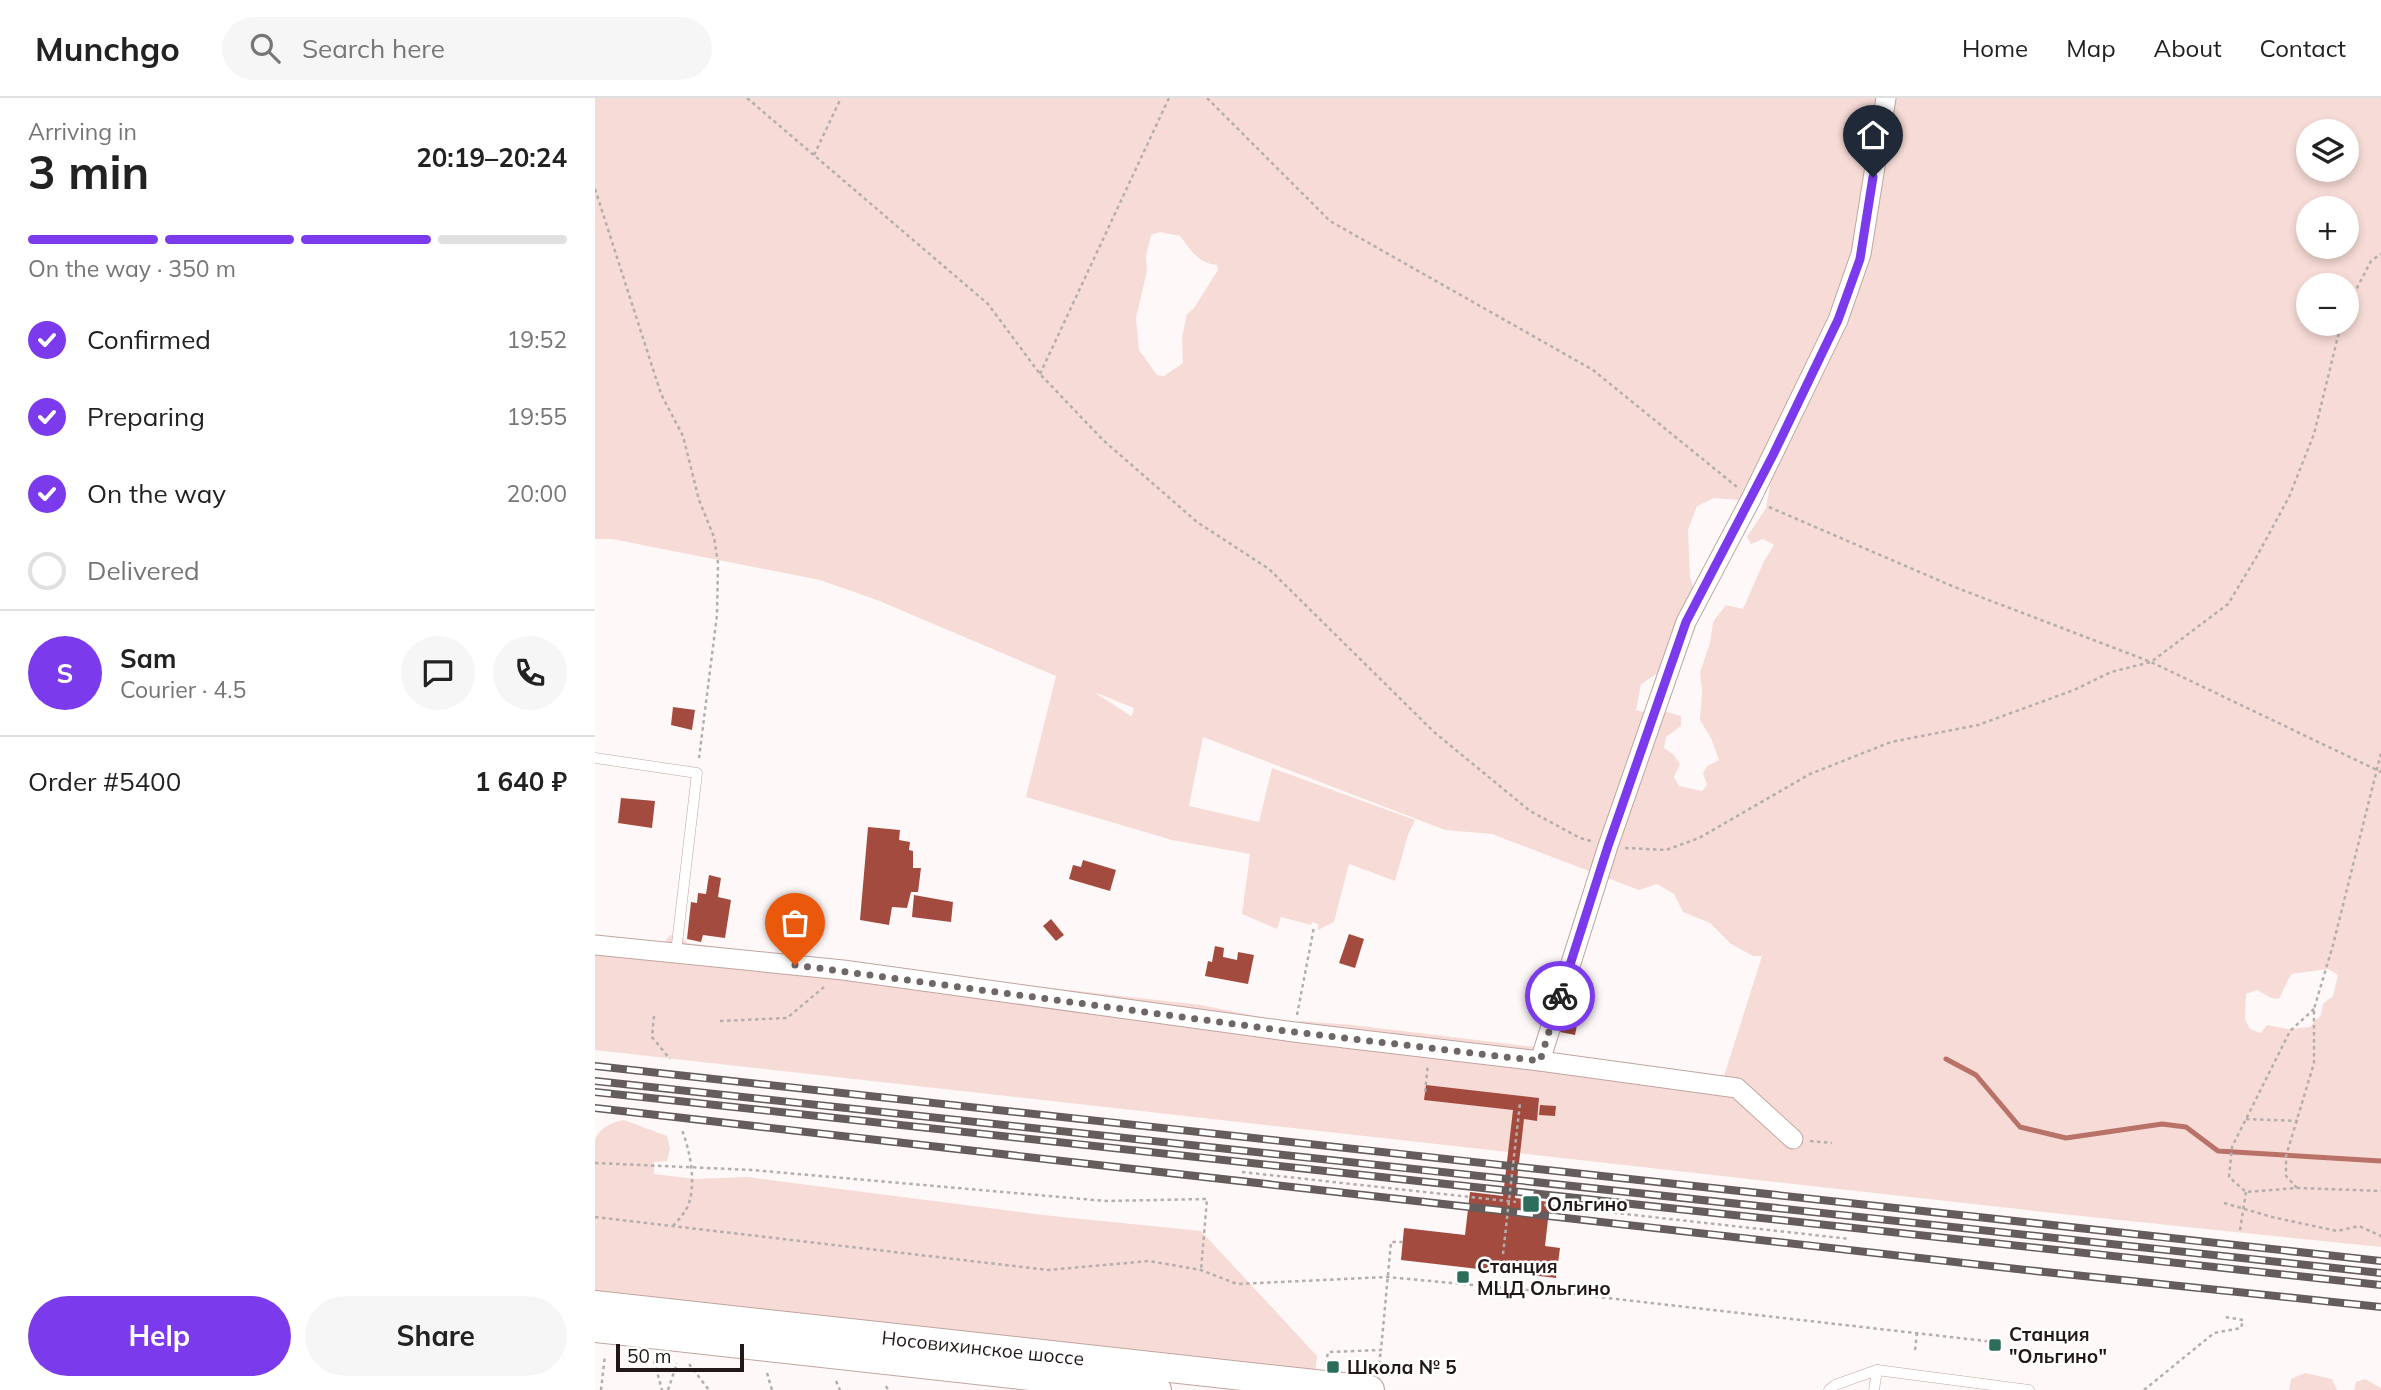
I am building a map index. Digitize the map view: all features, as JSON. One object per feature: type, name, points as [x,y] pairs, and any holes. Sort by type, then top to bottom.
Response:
[{"type":"main road","name":"Носовихинское шоссе","points":[[595,1305],[1374,1383]]},
{"type":"main road","name":"Носовихинское шоссе","points":[[595,1328],[1157,1390]]},
{"type":"street","points":[[1540,1061],[1608,846],[1686,622],[1751,499],[1838,320],[1860,259],[1887,98]]},
{"type":"street","points":[[595,945],[843,970],[1294,1032],[1737,1088],[1793,1139]]},
{"type":"lane","points":[[595,758],[697,773],[676,952]]},
{"type":"lane","points":[[1874,1390],[1877,1370]]},
{"type":"lane","points":[[1829,1390],[1835,1385],[1877,1370],[2029,1390]]},
{"type":"path","points":[[747,98],[988,304],[1040,374],[1103,440],[1197,522],[1269,569],[1434,732],[1530,811],[1580,838],[1608,846],[1666,850],[1699,838],[1810,774],[1891,742],[1978,724],[2074,690],[2111,671],[2151,662],[2228,604],[2257,556],[2289,497],[2314,434],[2338,336]]},
{"type":"path","points":[[814,155],[841,98]]},
{"type":"path","points":[[1040,374],[1169,98]]},
{"type":"path","points":[[1207,98],[1330,221],[1593,370],[1751,499],[1952,586],[2151,662],[2379,771]]},
{"type":"path","points":[[595,189],[661,394],[683,436],[718,563],[717,615],[697,773]]},
{"type":"path","points":[[2359,284],[2371,261],[2381,254]]},
{"type":"path","points":[[2297,1188],[2286,1177],[2286,1156],[2314,1063],[2314,1009],[2379,771],[2381,753]]},
{"type":"path","points":[[1294,1032],[1314,927]]},
{"type":"path","points":[[720,1021],[787,1018],[843,970]]},
{"type":"path","points":[[2314,1009],[2290,1031],[2232,1147],[2229,1177],[2246,1192],[2297,1188],[2381,1191]]},
{"type":"path","points":[[654,1016],[652,1037],[670,1059]]},
{"type":"path","points":[[1425,1092],[1430,1049]]},
{"type":"path","points":[[1503,1254],[1520,1103]]},
{"type":"path","points":[[2246,1119],[2298,1121]]},
{"type":"path","points":[[673,1226],[689,1205],[691,1169],[688,1146],[682,1130]]},
{"type":"path","points":[[595,1163],[752,1170],[1106,1200],[1207,1199],[1201,1270]]},
{"type":"path","points":[[1243,1172],[1516,1202]]},
{"type":"path","points":[[2240,1230],[2246,1192]]},
{"type":"path","points":[[2224,1203],[2337,1231],[2359,1226],[2381,1236]]},
{"type":"path","points":[[1543,1205],[1850,1240]]},
{"type":"path","points":[[595,1217],[1048,1270],[1149,1261],[1201,1270],[1237,1284],[1387,1277],[1594,1296],[2003,1343]]},
{"type":"path","points":[[1374,1383],[1381,1350],[1391,1242],[1403,1242]]},
{"type":"path","points":[[2144,1390],[2214,1333],[2241,1328],[2243,1320],[2225,1317]]},
{"type":"path","points":[[1915,1350],[1917,1333]]},
{"type":"path","points":[[1325,1371],[1328,1352],[1381,1350]]},
{"type":"path","points":[[601,1390],[604,1355]]},
{"type":"path","points":[[654,1360],[662,1390]]},
{"type":"path","points":[[668,1390],[677,1363]]},
{"type":"path","points":[[689,1364],[709,1390]]},
{"type":"path","points":[[767,1373],[772,1390]]},
{"type":"path","points":[[836,1381],[840,1390]]},
{"type":"shaded area","points":[[595,98],[2381,98],[2381,1247],[2062,1214],[595,1050],[595,937],[664,943],[670,935],[683,938],[687,943],[848,965],[1201,1005],[1290,1023],[1301,1021],[1353,1025],[1535,1047],[1550,1049],[1557,1054],[1724,1076],[1762,956],[1753,956],[1731,944],[1710,923],[1683,912],[1674,894],[1657,884],[1639,890],[1492,834],[1445,830],[1203,737],[1189,806],[1259,822],[1272,768],[1415,820],[1395,881],[1349,864],[1334,922],[1318,930],[1318,924],[1312,922],[1311,925],[1281,917],[1277,929],[1242,914],[1250,854],[1172,840],[1026,797],[1056,676],[877,600],[820,580],[612,539],[595,539]],"holes":[[[1160,232],[1180,236],[1195,255],[1204,262],[1217,265],[1218,270],[1194,308],[1187,314],[1182,337],[1183,363],[1164,376],[1157,375],[1139,350],[1136,318],[1147,271],[1146,256],[1151,235]],[[1771,479],[1766,508],[1747,537],[1751,544],[1763,539],[1774,545],[1743,609],[1726,605],[1713,622],[1710,643],[1700,672],[1700,720],[1711,738],[1719,760],[1707,766],[1703,773],[1707,785],[1702,791],[1679,786],[1674,777],[1680,764],[1673,754],[1664,748],[1666,737],[1681,726],[1681,716],[1650,707],[1643,712],[1636,710],[1641,684],[1658,673],[1694,590],[1690,577],[1688,530],[1697,506],[1714,498],[1739,500],[1748,491]],[[1094,692],[1134,708],[1131,716]],[[2328,969],[2338,975],[2333,996],[2323,1004],[2321,1015],[2310,1027],[2288,1029],[2267,1025],[2261,1033],[2250,1029],[2245,1019],[2246,994],[2257,990],[2271,998],[2279,999],[2291,974]]]},
{"type":"shaded area","points":[[624,1120],[667,1136],[670,1149],[667,1161],[654,1162],[654,1174],[696,1179],[747,1177],[1043,1215],[1201,1231],[1317,1356],[1315,1374],[595,1290],[595,1139],[607,1126]]},
{"type":"shaded area","points":[[2305,1373],[2332,1379],[2337,1390],[2289,1390],[2291,1379]]},
{"type":"shaded area","points":[[2365,1379],[2381,1390],[2354,1390],[2356,1382]]},
{"type":"building","points":[[673,707],[695,710],[692,730],[671,725]]},
{"type":"building","points":[[621,798],[655,801],[652,828],[618,823]]},
{"type":"building","points":[[868,827],[900,830],[899,840],[910,842],[913,868],[921,868],[918,892],[911,892],[907,908],[892,907],[889,925],[860,920]]},
{"type":"building","points":[[1083,860],[1116,870],[1110,891],[1069,879],[1073,865],[1081,867]]},
{"type":"building","points":[[709,875],[721,878],[718,897],[731,900],[725,938],[703,935],[701,942],[687,939],[691,902],[697,903],[698,893],[706,894]]},
{"type":"building","points":[[914,895],[953,902],[951,922],[912,917]]},
{"type":"building","points":[[1051,919],[1064,935],[1056,941],[1043,926]]},
{"type":"building","points":[[1349,934],[1364,939],[1355,968],[1339,963]]},
{"type":"building","points":[[1215,946],[1224,948],[1223,957],[1237,960],[1238,952],[1254,955],[1248,984],[1205,976],[1208,961],[1212,962]]},
{"type":"building","points":[[1566,1004],[1587,1008],[1584,1021],[1578,1020],[1575,1035],[1560,1032]]},
{"type":"building","points":[[1426,1085],[1539,1098],[1537,1121],[1524,1119],[1515,1198],[1550,1202],[1545,1246],[1560,1248],[1556,1278],[1401,1260],[1404,1228],[1465,1235],[1470,1192],[1503,1196],[1513,1110],[1424,1100]]},
{"type":"building","points":[[1540,1105],[1556,1106],[1555,1116],[1539,1115]]},
{"type":"waterway","points":[[1946,1059],[1976,1075],[2020,1127],[2066,1138],[2162,1124],[2186,1127],[2218,1151],[2381,1161]]},
{"type":"railway","points":[[595,1066],[2381,1261]]},
{"type":"railway","points":[[595,1081],[2381,1273]]},
{"type":"railway","points":[[595,1092],[2381,1285]]},
{"type":"railway","points":[[595,1108],[2026,1270],[2381,1307]]},
{"type":"way so far","points":[[795,965],[1294,1032],[1540,1061],[1560,996]]},
{"type":"place","name":"Ольгино","points":[[1531,1204]]},
{"type":"place","name":"Станция МЦД Ольгино","points":[[1463,1277]]},
{"type":"place","name":"Станция \"Ольгино\"","points":[[1995,1345]]},
{"type":"place","name":"Школа № 5","points":[[1333,1367]]},
{"type":"route","points":[[1560,996],[1608,846],[1686,622],[1751,499],[1838,320],[1860,259],[1873,177]]}]
